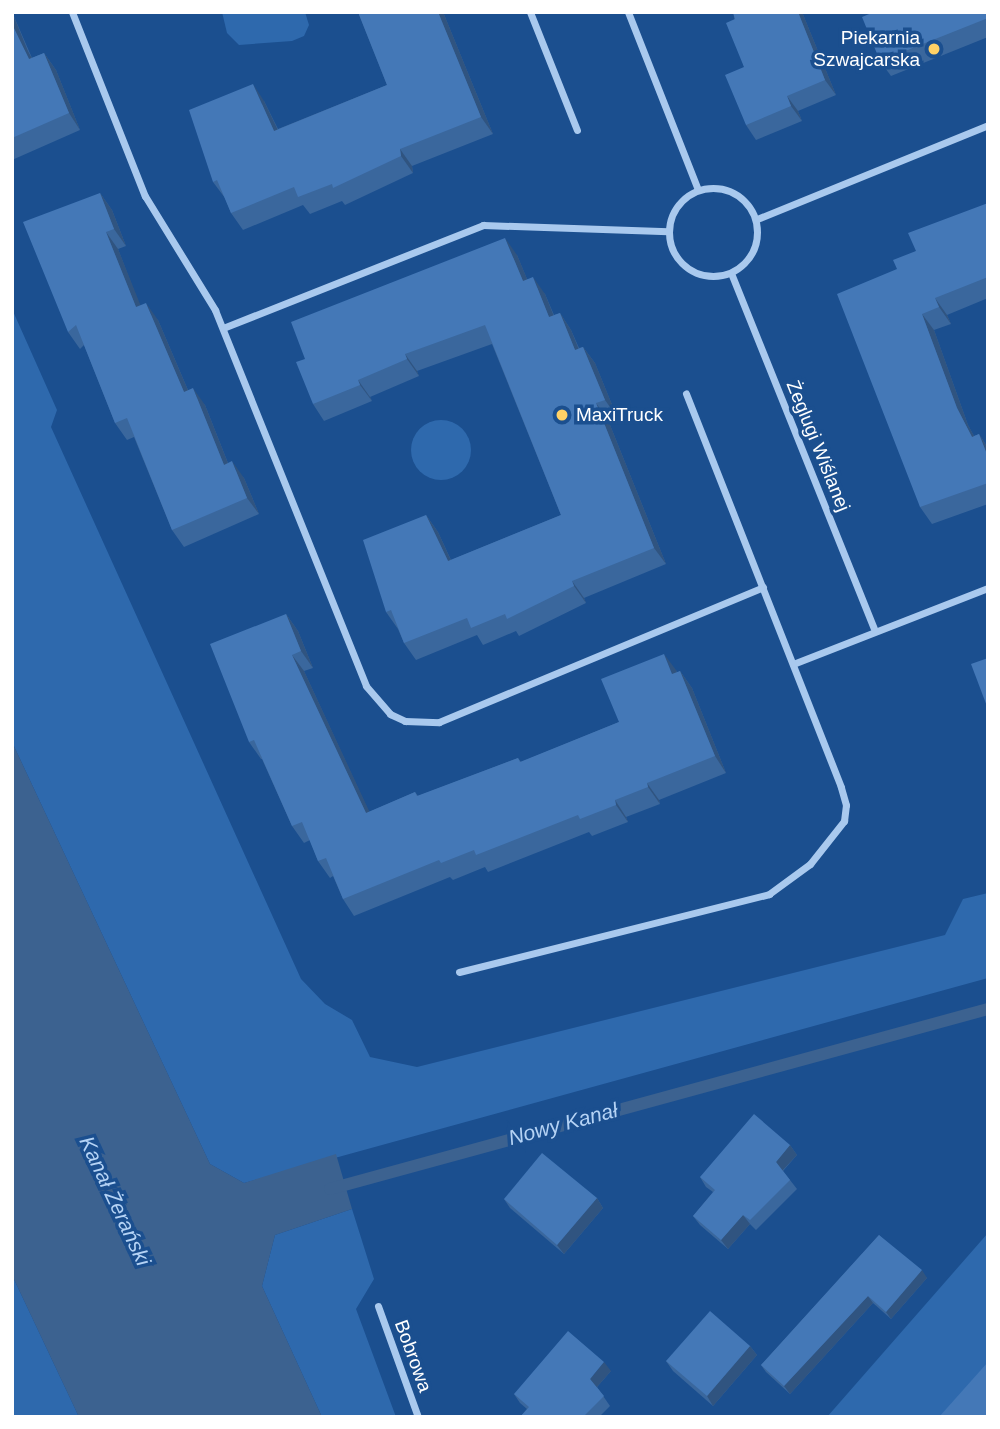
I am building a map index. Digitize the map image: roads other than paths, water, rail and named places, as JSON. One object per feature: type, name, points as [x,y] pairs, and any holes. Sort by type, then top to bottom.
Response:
[{"type":"street","points":[[72,12],[145,196],[223,328],[366,686],[390,714],[405,721],[439,722],[762,587]]},
{"type":"street","points":[[530,12],[577,130]]},
{"type":"street","points":[[628,12],[698,190]]},
{"type":"street","points":[[757,219],[988,125]]},
{"type":"street","points":[[718,188],[736,193],[757,219],[757,244],[747,262],[731,273],[696,273],[681,263],[668,232],[672,214],[698,190],[718,188]]},
{"type":"street","points":[[223,328],[483,225],[668,232]]},
{"type":"street","name":"Żeglugi Wiślanej","points":[[731,273],[875,631]]},
{"type":"street","points":[[459,972],[769,894],[810,864],[844,821],[846,805],[686,393]]},
{"type":"street","points":[[793,664],[988,587]]},
{"type":"street","name":"Bobrowa","points":[[378,1306],[418,1417]]},
{"type":"water","name":"Kanał Żerański","points":[[12,742],[210,1164],[244,1183],[336,1154],[352,1209],[275,1235],[262,1286],[322,1417],[79,1417],[12,1275]]},
{"type":"waterway","name":"Nowy Kanał","points":[[330,1189],[988,1009]]},
{"type":"place","name":"Piekarnia Szwajcarska","points":[[934,49]]},
{"type":"place","name":"MaxiTruck","points":[[562,415]]}]
